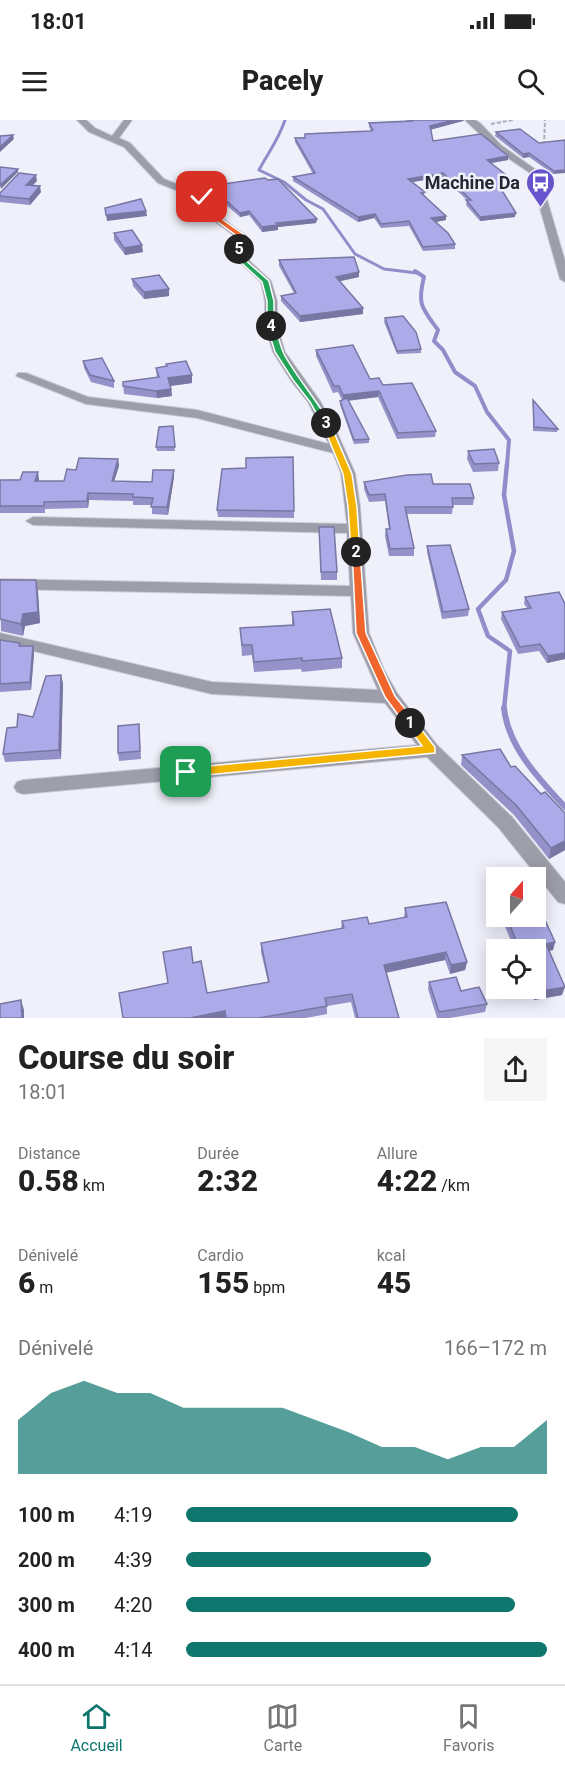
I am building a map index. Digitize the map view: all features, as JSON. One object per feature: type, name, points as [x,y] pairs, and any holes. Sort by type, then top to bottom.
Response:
[{"type":"street","points":[[81,120],[92,130],[132,149],[160,181],[202,197],[209,213],[241,236],[238,256],[266,281],[271,301],[271,326],[279,352],[296,379],[314,401],[348,474],[361,633],[390,697],[431,750],[506,822],[565,896]]},
{"type":"street","points":[[114,139],[128,120]]},
{"type":"street","points":[[469,120],[498,147],[534,172],[565,279]]},
{"type":"street","points":[[22,376],[86,400],[197,414],[338,450]]},
{"type":"street","points":[[33,520],[354,529]]},
{"type":"street","points":[[0,584],[358,591]]},
{"type":"street","points":[[0,638],[212,688],[390,697]]},
{"type":"street","points":[[23,787],[431,750]]},
{"type":"path","points":[[478,126],[513,120]]},
{"type":"path","points":[[534,172],[543,157],[545,120]]},
{"type":"building","points":[[453,120],[430,126],[433,141],[481,134],[508,156],[487,160],[515,182],[498,184],[516,213],[480,217],[466,200],[471,200],[443,173],[408,179],[425,192],[421,193],[446,216],[431,218],[448,233],[455,244],[423,247],[409,221],[381,224],[375,214],[358,217],[293,177],[315,173],[295,138],[305,138],[305,134],[370,131],[373,130],[369,123]]},
{"type":"building","points":[[520,129],[539,143],[565,140],[565,170],[554,171],[529,153],[523,154],[496,132]]},
{"type":"building","points":[[13,135],[0,147],[0,136]]},
{"type":"building","points":[[0,167],[18,169],[0,185]]},
{"type":"building","points":[[19,173],[36,175],[26,185],[40,186],[29,199],[0,196],[0,193]]},
{"type":"building","points":[[265,178],[278,179],[317,219],[276,223],[278,225],[262,227],[249,211],[240,213],[210,186]]},
{"type":"building","points":[[141,199],[146,211],[106,215],[105,208]]},
{"type":"building","points":[[132,230],[142,245],[124,248],[114,233]]},
{"type":"building","points":[[354,257],[359,272],[336,277],[363,308],[300,316],[281,296],[296,293],[279,260]]},
{"type":"building","points":[[159,275],[169,289],[144,292],[132,279]]},
{"type":"building","points":[[403,316],[416,332],[421,349],[397,351],[385,318]]},
{"type":"building","points":[[353,345],[370,379],[379,378],[383,385],[412,383],[436,431],[398,433],[379,391],[343,395],[339,386],[334,386],[316,350]]},
{"type":"building","points":[[102,358],[114,381],[90,375],[83,361]]},
{"type":"building","points":[[186,361],[192,375],[168,378],[171,389],[156,391],[123,386],[123,382],[159,377],[156,368]]},
{"type":"building","points":[[347,398],[369,439],[354,440],[340,401]]},
{"type":"building","points":[[533,400],[558,429],[534,427]]},
{"type":"building","points":[[173,426],[175,447],[156,447],[159,427]]},
{"type":"building","points":[[494,449],[499,463],[474,464],[468,451]]},
{"type":"building","points":[[293,457],[294,511],[217,510],[222,469],[246,468],[246,458]]},
{"type":"building","points":[[79,458],[118,459],[112,481],[152,482],[153,470],[174,470],[167,507],[151,507],[153,498],[133,497],[133,494],[88,493],[87,501],[44,502],[44,506],[0,506],[0,480],[20,480],[23,472],[38,472],[35,481],[64,481],[67,469],[76,470]]},
{"type":"building","points":[[431,474],[433,484],[470,484],[474,498],[452,498],[453,507],[405,507],[414,548],[390,549],[386,529],[390,529],[385,494],[369,495],[364,482],[407,475]]},
{"type":"building","points":[[319,527],[334,527],[337,572],[321,572]]},
{"type":"building","points":[[450,545],[469,609],[443,612],[427,546]]},
{"type":"building","points":[[0,580],[36,580],[38,612],[23,614],[21,624],[0,619]]},
{"type":"building","points":[[559,592],[565,604],[565,653],[548,656],[540,644],[520,647],[502,612],[531,608],[525,597]]},
{"type":"building","points":[[330,609],[342,658],[302,661],[302,658],[254,662],[252,645],[242,645],[240,628],[294,625],[292,612]]},
{"type":"building","points":[[0,640],[20,643],[19,646],[33,646],[30,682],[0,684]]},
{"type":"building","points":[[61,675],[59,750],[3,754],[7,728],[17,727],[18,714],[33,717],[46,676]]},
{"type":"building","points":[[139,724],[140,751],[118,753],[118,726]]},
{"type":"building","points":[[500,749],[511,767],[515,766],[541,794],[545,792],[565,813],[565,841],[551,848],[516,805],[462,755]]},
{"type":"building","points":[[446,902],[467,962],[451,965],[446,952],[384,965],[399,1018],[358,1018],[352,994],[325,998],[327,1006],[259,1018],[226,1018],[225,1011],[190,1018],[123,1018],[119,993],[168,983],[163,952],[191,947],[193,963],[201,961],[207,993],[269,982],[261,943],[344,928],[342,921],[367,917],[369,924],[407,917],[405,908]]},
{"type":"building","points":[[546,922],[555,942],[546,944],[546,939],[515,939],[510,927],[546,927]]},
{"type":"building","points":[[546,944],[565,987],[546,990]]},
{"type":"building","points":[[456,977],[461,991],[479,987],[487,1004],[439,1012],[429,982]]},
{"type":"building","points":[[21,1000],[22,1018],[0,1018],[0,1004]]},
{"type":"waterway","points":[[285,120],[259,170],[284,182],[306,200],[323,209],[355,254],[384,269],[417,273]]},
{"type":"waterway","points":[[415,271],[424,277],[421,300],[422,306],[438,330],[434,341],[443,350],[455,372],[475,386],[487,412],[509,440],[507,465]]},
{"type":"waterway","points":[[504,708],[510,651],[488,636],[478,609],[506,580],[514,551],[504,495],[507,464]]},
{"type":"waterway","points":[[504,708],[512,736],[526,762],[565,807]]},
{"type":"place","name":"Machine Da","points":[[541,208]]},
{"type":"route","points":[[186,772],[431,750],[390,697],[361,633],[353,507],[348,474],[329,428],[314,401],[296,379],[279,352],[271,326],[271,301],[266,281],[238,256],[241,236],[221,224],[209,213],[202,197]]}]
